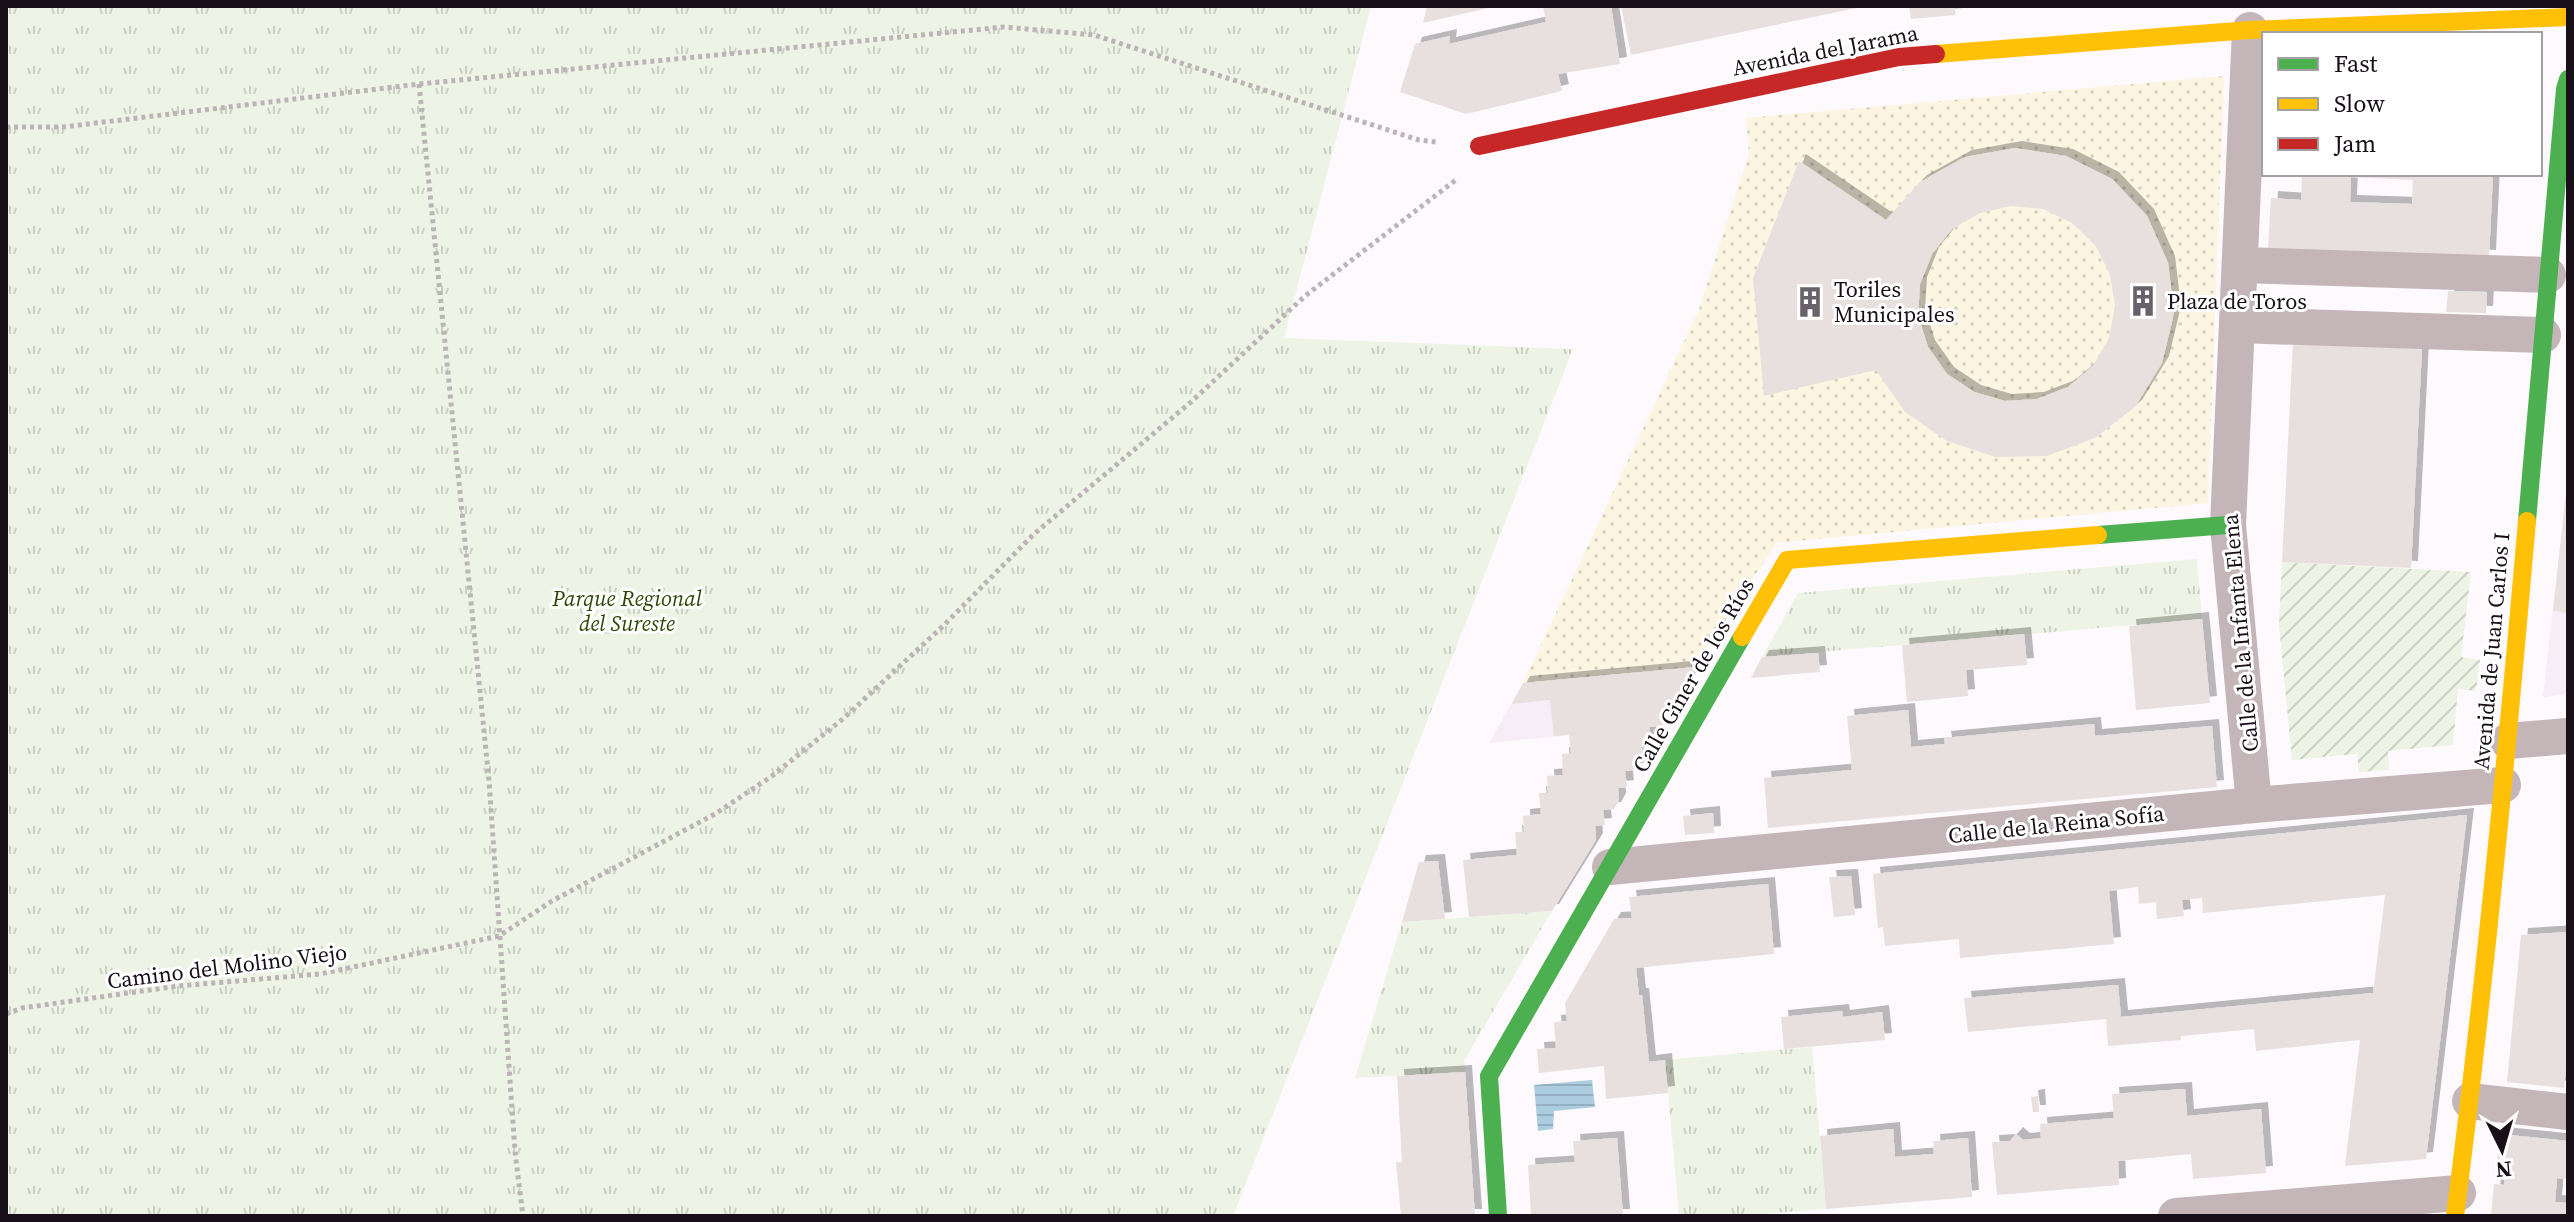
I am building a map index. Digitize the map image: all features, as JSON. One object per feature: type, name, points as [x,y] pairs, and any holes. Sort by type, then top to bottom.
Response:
[{"type":"street","name":"Avenida del Jarama","points":[[1479,146],[1899,57],[2250,30],[2568,17]]},
{"type":"street","name":"Calle de la Infanta Elena","points":[[2250,30],[2228,525],[2254,805]]},
{"type":"street","name":"Avenida de Juan Carlos I","points":[[2457,1205],[2508,741],[2567,86]]},
{"type":"street","points":[[2240,265],[2548,275]]},
{"type":"street","points":[[2237,325],[2543,335]]},
{"type":"street","name":"Calle Giner de los Ríos","points":[[1498,1216],[1489,1076],[1787,560],[2228,525]]},
{"type":"street","points":[[2508,741],[2568,736]]},
{"type":"street","name":"Calle de la Reina Sofía","points":[[1610,867],[2254,805],[2503,785]]},
{"type":"street","points":[[2470,1101],[2568,1112]]},
{"type":"street","points":[[2176,1216],[2457,1205]]},
{"type":"path","points":[[6,127],[63,127],[419,84],[1004,27],[1094,35],[1419,140],[1479,146],[1455,181],[1305,296],[1191,402],[1034,534],[892,676],[796,757],[715,814],[552,901],[499,936]]},
{"type":"path","points":[[419,84],[489,781],[523,1216]]},
{"type":"path","name":"Camino del Molino Viejo","points":[[6,1014],[22,1008],[178,986],[320,974],[499,936]]},
{"type":"shaded area","points":[[2566,495],[2568,694],[2543,697]]},
{"type":"shaded area","points":[[1696,667],[1662,726],[1489,743],[1523,683]]},
{"type":"green space","name":"Parque Regional del Sureste","points":[[6,6],[1371,6],[1284,338],[1573,349],[1233,1216],[6,1216]]},
{"type":"green space","points":[[2197,559],[2202,619],[1762,657],[1798,593]]},
{"type":"green space","points":[[2282,562],[2471,572],[2461,657],[2480,660],[2476,691],[2458,689],[2453,745],[2388,751],[2389,770],[2359,772],[2357,754],[2292,760],[2279,626]]},
{"type":"green space","points":[[1552,911],[1464,1061],[1465,1072],[1355,1078],[1402,922]]},
{"type":"green space","points":[[1812,1047],[1826,1209],[1738,1216],[1679,1216],[1665,1060]]},
{"type":"sand","points":[[2224,76],[2208,503],[1776,543],[1696,667],[1523,683],[1698,312],[1749,154],[1746,118]]},
{"type":"water","points":[[1592,1080],[1595,1107],[1554,1111],[1553,1129],[1538,1131],[1534,1085]]},
{"type":"building","points":[[1427,6],[1493,6],[1493,7],[1423,23]]},
{"type":"building","points":[[1543,6],[1611,6],[1620,64],[1558,74],[1562,91],[1466,114],[1400,92],[1415,44],[1450,36],[1449,44],[1546,22]]},
{"type":"building","points":[[1621,6],[1862,6],[1862,7],[1631,55]]},
{"type":"building","points":[[1909,6],[1954,6],[1956,15],[1911,19]]},
{"type":"building","name":"Plaza de Toros","points":[[2015,148],[2066,156],[2112,179],[2147,216],[2168,263],[2174,313],[2162,363],[2135,407],[2095,438],[2047,456],[1995,457],[1947,441],[1905,412],[1876,370],[1764,396],[1753,278],[1799,161],[1886,220],[1920,182],[1965,157]],"holes":[[[2011,206],[2043,209],[2072,223],[2095,245],[2110,274],[2115,306],[2109,338],[2093,366],[2068,387],[2037,399],[2005,401],[1974,392],[1947,374],[1928,347],[1918,316],[1920,284],[1932,254],[1952,229],[1980,213]]]},
{"type":"building","points":[[2302,176],[2493,176],[2489,257],[2268,248],[2271,198],[2301,200]],"holes":[[[2351,177],[2413,180],[2412,204],[2350,202]]]},
{"type":"building","points":[[2448,291],[2487,292],[2486,313],[2446,312]]},
{"type":"building","points":[[2293,341],[2422,348],[2411,568],[2282,562]]},
{"type":"building","points":[[2568,493],[2568,613],[2553,611]]},
{"type":"building","points":[[2202,619],[2210,703],[2136,710],[2129,626]]},
{"type":"building","points":[[2024,634],[2027,665],[1966,670],[1968,696],[1907,702],[1902,645]]},
{"type":"building","points":[[1818,653],[1820,672],[1751,678],[1762,657]]},
{"type":"building","points":[[1696,667],[1662,726],[1649,727],[1651,745],[1642,746],[1643,758],[1636,770],[1625,771],[1627,787],[1618,788],[1619,800],[1614,809],[1603,810],[1605,825],[1595,826],[1596,840],[1552,911],[1469,917],[1463,860],[1517,855],[1515,832],[1524,832],[1523,816],[1541,814],[1539,793],[1548,793],[1547,776],[1563,775],[1562,754],[1571,753],[1569,735],[1554,736],[1550,700],[1512,704],[1523,683]]},
{"type":"building","points":[[1908,710],[1911,747],[1945,744],[1944,738],[2094,724],[2095,736],[2212,726],[2217,787],[1768,828],[1764,778],[1852,770],[1847,716]]},
{"type":"building","points":[[1713,813],[1714,833],[1685,835],[1683,816]]},
{"type":"building","points":[[2467,815],[2426,1159],[2345,1166],[2360,1040],[2256,1051],[2254,1029],[2181,1036],[2181,1040],[2108,1046],[2106,1019],[1968,1032],[1964,998],[2118,985],[2121,1017],[2373,993],[2385,895],[2203,913],[2202,898],[2182,900],[2184,916],[2157,919],[2156,902],[2139,904],[2138,887],[2109,891],[2114,944],[1960,958],[1959,939],[1885,946],[1883,927],[1878,928],[1873,874]]},
{"type":"building","points":[[1438,861],[1445,919],[1402,922],[1419,862]]},
{"type":"building","points":[[1851,876],[1855,915],[1834,917],[1829,877]]},
{"type":"building","points":[[1768,884],[1774,954],[1636,968],[1649,1062],[1665,1060],[1668,1093],[1606,1099],[1604,1066],[1539,1073],[1537,1049],[1556,1048],[1554,1022],[1567,1021],[1565,1003],[1614,919],[1632,918],[1629,897]]},
{"type":"building","points":[[2568,932],[2568,1046],[2564,1088],[2507,1082],[2521,935]]},
{"type":"building","points":[[1842,1011],[1843,1017],[1882,1012],[1885,1040],[1784,1049],[1781,1017]]},
{"type":"building","points":[[1465,1072],[1475,1216],[1401,1216],[1396,1162],[1402,1162],[1397,1076]]},
{"type":"building","points":[[2185,1089],[2187,1116],[2261,1109],[2266,1173],[2193,1179],[2191,1154],[2118,1161],[2119,1185],[1997,1195],[1992,1142],[2010,1141],[2016,1134],[2023,1140],[2041,1138],[2040,1124],[2114,1118],[2112,1094]]},
{"type":"building","points":[[2038,1096],[2039,1112],[2033,1112],[2031,1097]]},
{"type":"building","points":[[1893,1129],[1895,1157],[1934,1154],[1933,1141],[1968,1138],[1972,1197],[1826,1209],[1820,1136]]},
{"type":"building","points":[[2499,1134],[2568,1141],[2568,1179],[2557,1178],[2555,1202],[2568,1203],[2568,1216],[2491,1216],[2494,1184],[2504,1185],[2506,1163],[2497,1163]]},
{"type":"building","points":[[1617,1138],[1623,1216],[1531,1216],[1528,1165],[1575,1162],[1573,1141]]},
{"type":"traffic: fast","points":[[2527,521],[2568,79]]},
{"type":"traffic: fast","points":[[2098,535],[2228,525]]},
{"type":"traffic: fast","points":[[1498,1216],[1489,1076],[1742,637]]},
{"type":"traffic: slow","points":[[1936,54],[2250,30],[2568,17]]},
{"type":"traffic: slow","points":[[2455,1216],[2495,869],[2527,521]]},
{"type":"traffic: slow","points":[[1742,637],[1787,560],[2098,535]]},
{"type":"traffic: jam","points":[[1479,146],[1899,57],[1936,54]]},
{"type":"place","name":"Plaza de Toros","points":[[2143,301]]},
{"type":"place","name":"Toriles Municipales","points":[[1810,302]]}]
